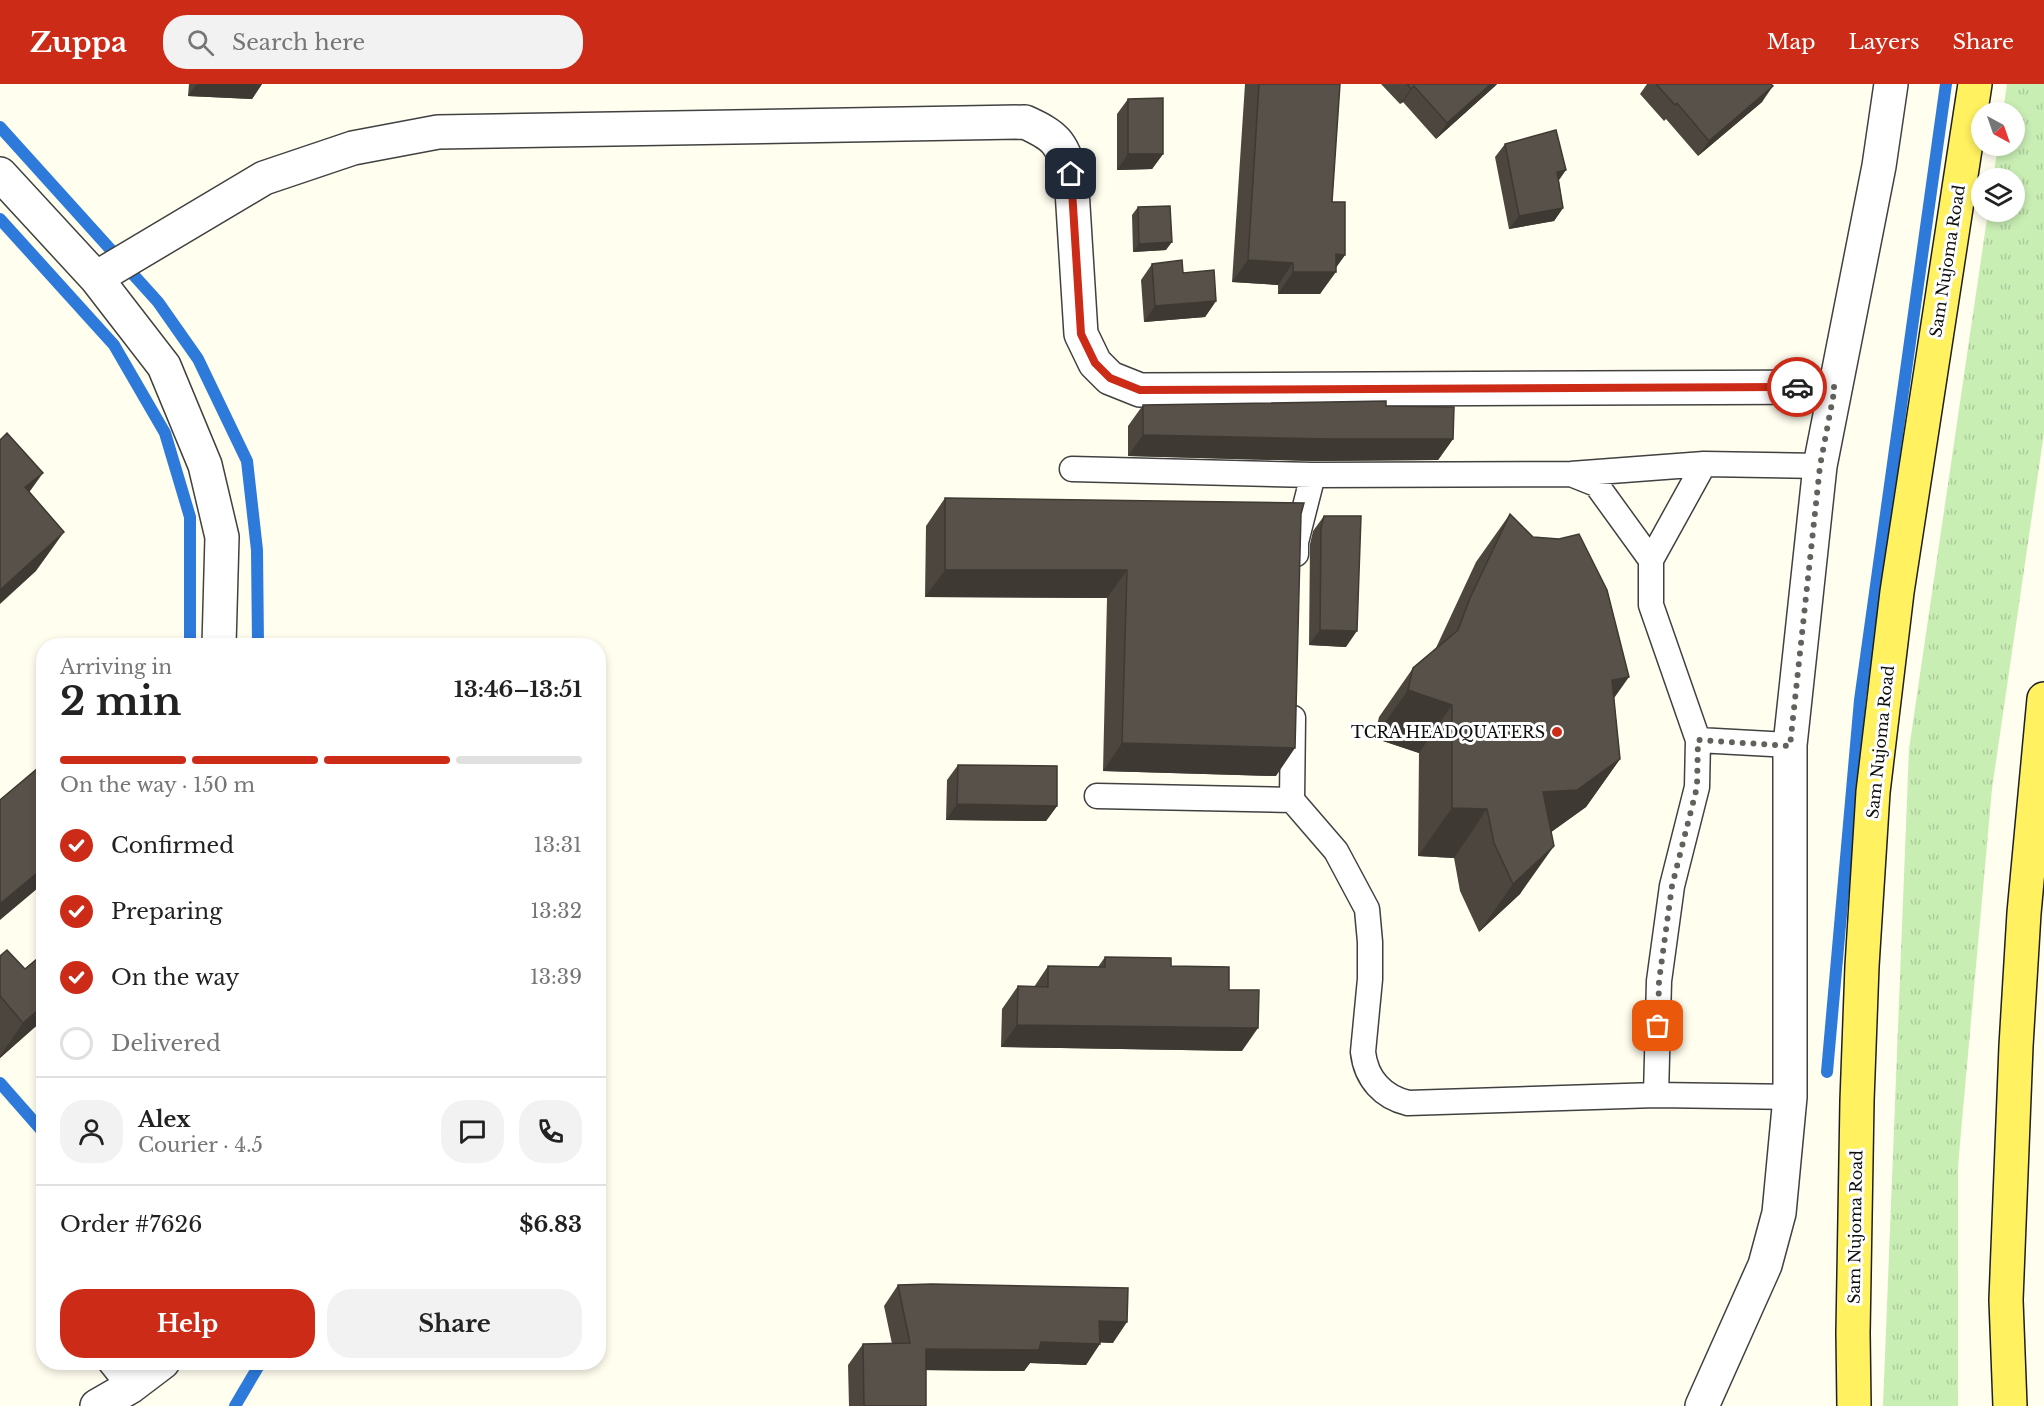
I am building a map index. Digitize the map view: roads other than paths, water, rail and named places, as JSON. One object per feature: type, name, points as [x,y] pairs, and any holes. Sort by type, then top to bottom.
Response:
[{"type":"main road","name":"Sam Nujoma Road","points":[[1854,1406],[1853,1321],[1858,1068],[1873,792],[1897,592],[1975,84]]},
{"type":"main road","points":[[2010,1406],[2006,1300],[2016,1046],[2024,913],[2044,699]]},
{"type":"street","points":[[1702,1406],[1765,1265],[1779,1213],[1790,1097],[1790,746],[1820,466],[1880,166],[1891,84]]},
{"type":"street","points":[[96,278],[264,178],[352,148],[438,132],[1025,122],[1046,132],[1063,150],[1071,174],[1081,334],[1095,363],[1110,378],[1140,390],[1835,387]]},
{"type":"street","points":[[0,174],[96,278],[164,366],[205,465],[222,537],[219,638]]},
{"type":"street","points":[[97,1406],[120,1374]]},
{"type":"lane","points":[[1656,1095],[1659,981],[1672,886],[1697,787],[1698,740],[1651,605],[1651,560],[1689,495],[1704,464]]},
{"type":"lane","points":[[1072,469],[1313,475],[1571,474],[1704,464],[1820,466]]},
{"type":"lane","points":[[1571,474],[1596,484],[1651,560]]},
{"type":"lane","points":[[1296,578],[1296,542],[1313,475]]},
{"type":"lane","points":[[1294,694],[1292,800],[1336,851],[1367,909],[1370,979],[1364,1063],[1368,1073],[1385,1094],[1395,1100],[1408,1103],[1656,1095],[1790,1097]]},
{"type":"lane","points":[[1698,740],[1790,746]]},
{"type":"lane","points":[[1097,796],[1292,800]]},
{"type":"waterway","points":[[1827,1072],[1860,700],[1946,84]]},
{"type":"waterway","points":[[0,127],[158,302],[198,359],[247,461],[257,550],[258,638]]},
{"type":"waterway","points":[[0,219],[114,345],[165,433],[190,517],[190,638]]},
{"type":"waterway","points":[[0,1083],[36,1124]]},
{"type":"waterway","points":[[235,1406],[256,1370]]},
{"type":"place","name":"TCRA HEADQUATERS","points":[[1557,732]]}]
